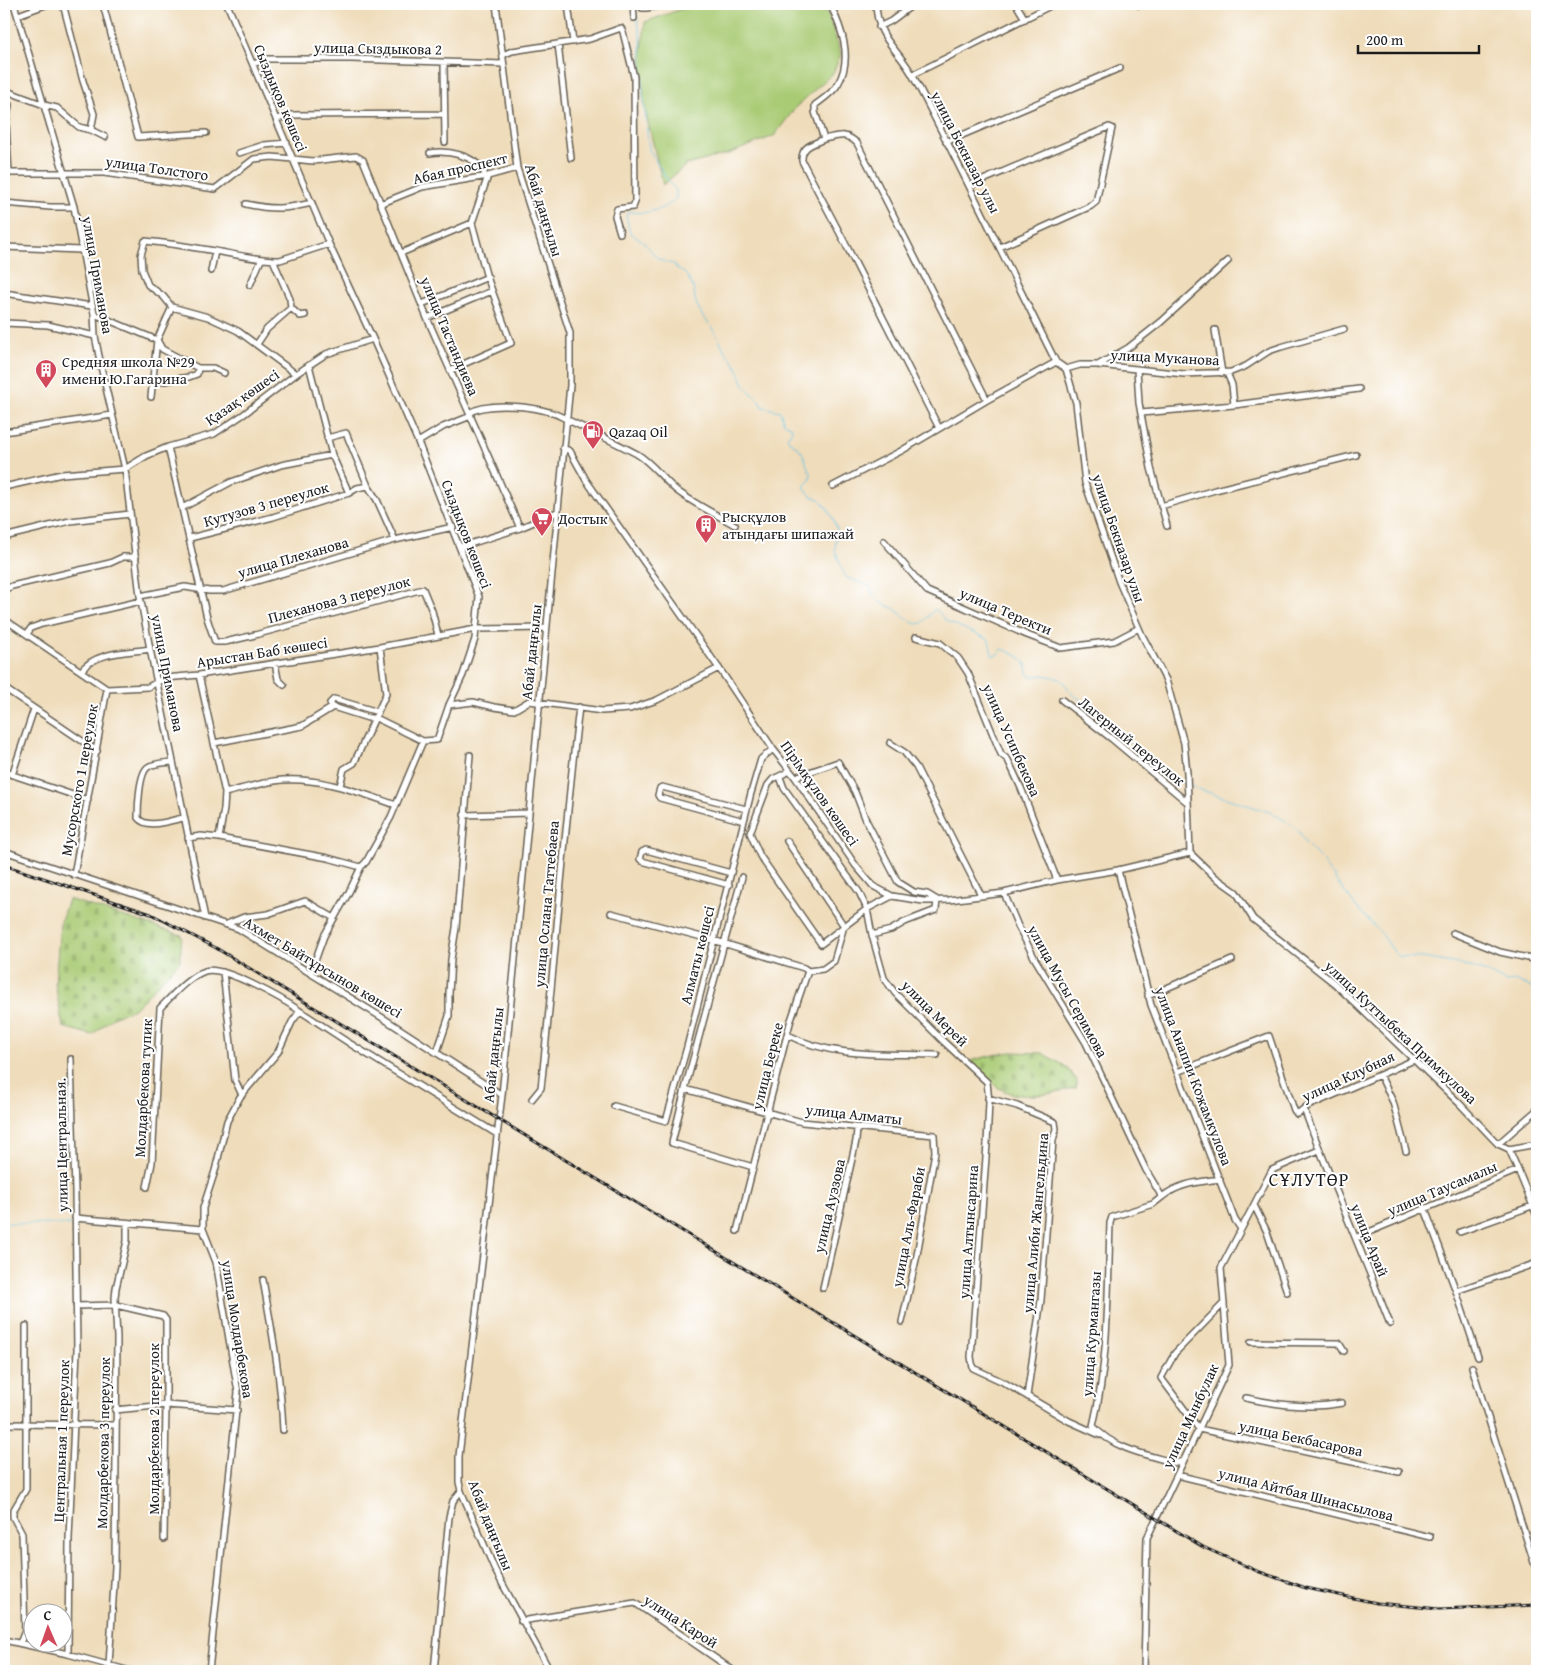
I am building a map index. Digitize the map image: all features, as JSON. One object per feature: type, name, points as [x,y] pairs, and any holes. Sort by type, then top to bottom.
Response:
[{"type":"street","name":"улица Приманова","points":[[14,4],[74,207],[94,314],[95,336],[125,469],[141,599],[156,682],[205,918]]},
{"type":"street","points":[[18,15],[48,4]]},
{"type":"street","points":[[62,4],[94,114],[91,130]]},
{"type":"street","points":[[102,4],[138,137],[206,133]]},
{"type":"street","name":"Сыздықов көшесі","points":[[228,4],[329,244],[418,442],[479,598],[475,639],[463,675],[449,705],[437,740],[423,741]]},
{"type":"street","name":"Абай даңғылы","points":[[496,4],[517,168],[570,334],[570,385],[502,1095],[459,1456],[459,1482],[461,1491],[495,1570],[521,1621],[550,1671]]},
{"type":"street","points":[[568,4],[573,42]]},
{"type":"street","points":[[633,4],[634,18]]},
{"type":"street","points":[[640,4],[642,8],[670,4]]},
{"type":"street","points":[[824,138],[815,112],[815,105],[838,85],[845,66],[846,48],[830,4]]},
{"type":"street","name":"улица Бекназар улы","points":[[876,4],[880,27],[890,46],[900,56],[912,75],[1000,247],[1056,362],[1061,368],[1066,369],[1076,403],[1083,476],[1119,582],[1139,628],[1166,680],[1182,737],[1187,774],[1190,853]]},
{"type":"street","points":[[880,27],[914,4]]},
{"type":"street","points":[[1016,4],[1025,19]]},
{"type":"street","points":[[912,75],[1054,4]]},
{"type":"street","points":[[1075,4],[1081,6]]},
{"type":"street","points":[[503,55],[590,39],[621,28],[626,39],[634,78],[635,202],[633,207],[617,209],[615,216],[620,233]]},
{"type":"street","points":[[558,44],[571,158]]},
{"type":"street","name":"улица Сыздыкова 2","points":[[253,64],[267,59],[351,59],[503,64]]},
{"type":"street","points":[[444,62],[444,142]]},
{"type":"street","points":[[946,142],[1120,68]]},
{"type":"street","points":[[4,90],[57,108],[79,127],[91,130],[105,137]]},
{"type":"street","points":[[6,173],[5,124],[10,105]]},
{"type":"street","points":[[277,119],[291,115],[444,114]]},
{"type":"street","points":[[969,186],[1109,127],[1112,128],[1096,202],[1000,247]]},
{"type":"street","points":[[939,428],[802,161],[803,150],[806,147],[824,138],[846,136],[857,143],[987,400]]},
{"type":"street","points":[[239,153],[264,145],[287,143]]},
{"type":"street","points":[[430,152],[441,151],[462,156],[479,163],[484,170],[486,177],[472,223],[492,291],[511,343],[450,370]]},
{"type":"street","name":"улица Толстого","points":[[6,173],[104,173],[215,189],[254,160],[272,157],[313,162],[356,156]]},
{"type":"street","name":"улица Тастандиева","points":[[356,156],[363,160],[427,318],[520,528]]},
{"type":"street","name":"Абая проспект","points":[[380,204],[422,187],[486,177],[517,168]]},
{"type":"street","points":[[4,203],[74,207]]},
{"type":"street","points":[[246,204],[265,208],[286,209],[312,203]]},
{"type":"street","points":[[401,252],[472,223]]},
{"type":"street","points":[[296,374],[238,332],[208,317],[172,307],[163,296],[148,285],[142,270],[141,255],[145,241],[215,251],[260,260],[280,260],[329,244]]},
{"type":"street","points":[[4,247],[81,250]]},
{"type":"street","points":[[211,270],[215,251]]},
{"type":"street","points":[[250,285],[260,260]]},
{"type":"street","points":[[274,260],[290,299],[291,308],[300,316],[305,316]]},
{"type":"street","points":[[1098,366],[1128,348],[1161,322],[1228,262]]},
{"type":"street","points":[[422,304],[488,277]]},
{"type":"street","points":[[427,318],[492,291]]},
{"type":"street","points":[[4,293],[92,306]]},
{"type":"street","points":[[151,397],[157,340],[172,307]]},
{"type":"street","points":[[257,344],[267,328],[291,308]]},
{"type":"street","points":[[94,314],[157,340],[162,349],[198,368],[213,368],[224,373]]},
{"type":"street","points":[[4,323],[48,325],[95,336]]},
{"type":"street","name":"улица Муканова","points":[[1066,369],[1083,365],[1184,374],[1224,373],[1238,370],[1269,351],[1344,329]]},
{"type":"street","points":[[1215,330],[1224,373],[1232,385],[1234,405]]},
{"type":"street","name":"Қазақ көшесі","points":[[4,487],[62,474],[125,469],[146,456],[168,447],[214,434],[309,365],[332,352],[373,339]]},
{"type":"street","points":[[833,486],[901,451],[1056,362]]},
{"type":"street","name":"Кутузов 3 переулок","points":[[309,365],[332,455],[349,493]]},
{"type":"street","points":[[152,383],[189,377],[197,374],[198,368]]},
{"type":"street","points":[[1137,369],[1141,413],[1152,468],[1167,526]]},
{"type":"street","points":[[1141,413],[1234,405],[1359,389]]},
{"type":"street","points":[[418,442],[476,409],[510,406],[524,407],[562,416],[567,421],[638,455],[676,490],[698,505],[735,525]]},
{"type":"street","points":[[4,432],[112,415]]},
{"type":"street","points":[[327,438],[346,433],[368,486],[377,500],[395,540]]},
{"type":"street","points":[[168,447],[201,589]]},
{"type":"street","name":"Пірімқұлов көшесі","points":[[563,448],[570,451],[586,480],[856,866],[874,886],[892,896],[924,901],[937,900],[1004,893],[1056,880],[1118,870],[1190,853]]},
{"type":"street","points":[[182,508],[231,482],[281,465],[332,455]]},
{"type":"street","points":[[1161,506],[1215,490],[1356,455]]},
{"type":"street","name":"Кутузов 3 переулок","points":[[190,538],[273,517],[349,493],[357,488],[368,486]]},
{"type":"street","points":[[460,547],[520,528],[557,512]]},
{"type":"street","points":[[4,538],[70,521],[130,514]]},
{"type":"street","name":"улица Плеханова","points":[[27,634],[31,628],[42,624],[185,587],[223,591],[395,540],[453,528]]},
{"type":"street","name":"улица Теректи","points":[[884,541],[927,591],[1060,648],[1114,640],[1139,628]]},
{"type":"street","points":[[4,590],[12,586],[110,562],[123,557],[136,557]]},
{"type":"street","name":"Плеханова 3 переулок","points":[[201,589],[207,618],[215,642],[225,642],[255,635],[423,589],[432,611],[438,635]]},
{"type":"street","points":[[4,619],[108,689]]},
{"type":"street","name":"Арыстан Баб көшесі","points":[[108,689],[148,687],[165,678],[199,675],[380,647],[476,629],[546,628]]},
{"type":"street","name":"улица Усипбекова","points":[[916,637],[940,644],[958,658],[968,673],[1001,754],[1008,760],[1021,788],[1056,880]]},
{"type":"street","points":[[340,786],[344,769],[354,763],[386,694],[380,647]]},
{"type":"street","points":[[81,671],[87,663],[110,654],[150,649]]},
{"type":"street","points":[[276,663],[278,680],[284,684]]},
{"type":"street","points":[[449,705],[473,702],[514,710],[529,700],[602,711],[630,709],[657,700],[719,668]]},
{"type":"street","points":[[199,675],[225,793],[219,838]]},
{"type":"street","points":[[4,688],[97,751]]},
{"type":"street","name":"Мусорского 1 переулок","points":[[74,875],[108,689]]},
{"type":"street","points":[[311,972],[324,936],[361,867],[378,842],[423,741],[377,715],[334,699],[330,703],[333,707],[368,718],[377,715]]},
{"type":"street","name":"Лагерный переулок","points":[[1062,700],[1187,802]]},
{"type":"street","points":[[214,743],[302,726],[333,707]]},
{"type":"street","name":"улица Ослана Таттебаева","points":[[532,1099],[541,1088],[579,707]]},
{"type":"street","points":[[12,775],[34,709]]},
{"type":"street","points":[[890,743],[904,752],[916,767],[981,895]]},
{"type":"street","name":"Алматы көшесі","points":[[614,1106],[666,1121],[729,885],[746,809],[761,759],[774,749]]},
{"type":"street","points":[[436,1052],[450,1016],[451,959],[456,928],[470,755]]},
{"type":"street","points":[[172,762],[150,765],[146,768],[140,792],[138,818],[141,822],[151,824],[184,818]]},
{"type":"street","points":[[795,777],[838,762],[855,792],[866,820],[898,882],[914,892],[927,894],[937,900],[936,910],[905,922],[891,930],[872,935]]},
{"type":"street","points":[[790,771],[774,779],[768,785],[750,833],[760,856],[821,944],[867,909],[892,896]]},
{"type":"street","points":[[4,772],[88,800]]},
{"type":"street","name":"улица Мерей","points":[[780,777],[784,788],[859,892],[867,909],[884,978],[902,1000],[987,1082],[988,1098]]},
{"type":"street","points":[[225,793],[274,781],[288,780],[340,786],[396,805]]},
{"type":"street","points":[[744,821],[660,798],[658,794],[662,787],[746,809]]},
{"type":"street","points":[[464,815],[529,813]]},
{"type":"street","points":[[188,838],[201,836],[219,838],[328,858],[361,867]]},
{"type":"street","points":[[611,913],[724,943],[804,968],[808,972],[823,970],[834,961],[844,926],[787,841]]},
{"type":"street","points":[[729,885],[642,862],[640,859],[642,852],[646,850],[731,873]]},
{"type":"street","name":"Ахмет Байтұрсынов көшесі","points":[[4,851],[239,929],[311,972],[502,1095]]},
{"type":"street","name":"улица Куттыбека Примкулова","points":[[1190,853],[1215,877],[1236,892],[1252,919],[1334,982],[1459,1103],[1498,1144],[1509,1149]]},
{"type":"street","name":"улица Анапии Кожамкулова","points":[[1118,870],[1148,996],[1235,1220],[1241,1229]]},
{"type":"street","points":[[742,877],[672,1143],[753,1167]]},
{"type":"street","name":"улица Мусы Серимова","points":[[1004,893],[1031,951],[1086,1043],[1152,1181],[1162,1197]]},
{"type":"street","points":[[227,925],[244,917],[268,914],[305,901],[334,918]]},
{"type":"street","points":[[1453,933],[1500,952],[1537,960]]},
{"type":"street","points":[[1148,996],[1232,960]]},
{"type":"street","name":"Молдарбекова тупик","points":[[146,1187],[152,1163],[160,1008],[178,989],[203,972],[210,970],[223,972]]},
{"type":"street","points":[[223,972],[284,1000],[497,1134]]},
{"type":"street","points":[[223,972],[234,1080],[242,1094]]},
{"type":"street","name":"улица Береке","points":[[737,1232],[790,1024],[808,972]]},
{"type":"street","name":"улица Молдарбекова","points":[[209,1671],[238,1392],[216,1262],[203,1230],[203,1208],[215,1171],[227,1121],[242,1094],[278,1052],[292,1022],[300,1010]]},
{"type":"street","points":[[788,1035],[819,1047],[855,1052],[937,1055]]},
{"type":"street","name":"улица Клубная","points":[[1177,1072],[1269,1036],[1295,1114],[1414,1060]]},
{"type":"street","name":"улица Центральная.","points":[[71,1059],[75,1230]]},
{"type":"street","points":[[1380,1075],[1393,1102],[1406,1151]]},
{"type":"street","name":"улица Алматы","points":[[685,1089],[802,1122],[857,1129],[934,1135]]},
{"type":"street","name":"улица Алтынсарина","points":[[988,1098],[987,1144],[971,1357],[972,1368],[1003,1382],[1027,1396]]},
{"type":"street","name":"улица Алиби Жангельдина","points":[[988,1098],[1018,1106],[1056,1122],[1041,1300],[1027,1396]]},
{"type":"street","name":"улица Арай","points":[[1304,1109],[1390,1324]]},
{"type":"street","name":"улица Таусамалы","points":[[1498,1144],[1537,1110]]},
{"type":"street","name":"улица Ауэзова","points":[[823,1288],[856,1141],[857,1129]]},
{"type":"street","name":"улица Аль-Фараби","points":[[902,1322],[917,1255],[935,1152],[934,1135]]},
{"type":"street","points":[[1509,1149],[1537,1144]]},
{"type":"street","name":"улица Таусамалы","points":[[1356,1237],[1518,1170],[1509,1149]]},
{"type":"street","name":"улица Мынбулак","points":[[1144,1671],[1147,1538],[1229,1365],[1221,1268],[1272,1170],[1320,1150]]},
{"type":"street","points":[[1518,1170],[1537,1216]]},
{"type":"street","name":"улица Курмангазы","points":[[1100,1435],[1093,1426],[1098,1404],[1108,1321],[1110,1223],[1112,1217],[1153,1204],[1174,1188],[1193,1182],[1220,1179]]},
{"type":"street","points":[[1254,1205],[1267,1232],[1287,1292]]},
{"type":"street","points":[[1460,1232],[1532,1206]]},
{"type":"street","points":[[1425,1208],[1478,1357]]},
{"type":"street","points":[[75,1218],[203,1230]]},
{"type":"street","name":"Молдарбекова 3 переулок","points":[[109,1665],[115,1567],[116,1288],[127,1241],[127,1223]]},
{"type":"street","name":"Центральная 1 переулок","points":[[68,1654],[69,1539],[77,1350],[75,1230]]},
{"type":"street","points":[[1456,1291],[1537,1263]]},
{"type":"street","points":[[263,1280],[282,1397],[283,1430]]},
{"type":"street","points":[[1199,1429],[1161,1378],[1175,1353],[1224,1303]]},
{"type":"street","points":[[76,1306],[116,1305]]},
{"type":"street","name":"Молдарбекова 2 переулок","points":[[116,1305],[163,1316],[166,1320],[164,1539]]},
{"type":"street","points":[[20,1643],[25,1631],[22,1534],[13,1511],[26,1489],[26,1326]]},
{"type":"street","points":[[1251,1342],[1339,1343],[1344,1351]]},
{"type":"street","points":[[1472,1367],[1537,1572]]},
{"type":"street","points":[[1027,1396],[1069,1421],[1124,1447],[1149,1456],[1176,1462],[1183,1461]]},
{"type":"street","points":[[1246,1398],[1277,1403],[1326,1406],[1342,1403]]},
{"type":"street","points":[[115,1410],[166,1405],[237,1410]]},
{"type":"street","points":[[4,1424],[116,1425]]},
{"type":"street","name":"улица Бекбасарова","points":[[1199,1429],[1399,1472]]},
{"type":"street","name":"улица Айтбая Шинасылова","points":[[1177,1474],[1430,1537]]},
{"type":"street","points":[[434,1671],[449,1517],[453,1501],[461,1491]]},
{"type":"street","name":"улица Карой","points":[[521,1621],[635,1604],[734,1671]]},
{"type":"street","points":[[4,1640],[68,1654],[130,1671]]},
{"type":"green space","points":[[695,4],[822,4],[828,14],[841,54],[833,73],[796,107],[774,136],[728,154],[686,165],[663,185],[644,106],[641,59],[645,22]]},
{"type":"green space","points":[[68,899],[182,935],[180,961],[134,1009],[115,1016],[92,1035],[63,1027],[55,984],[60,924]]},
{"type":"green space","points":[[1011,1052],[1042,1053],[1065,1066],[1077,1080],[1076,1088],[1037,1095],[1017,1095],[999,1088],[970,1061]]},
{"type":"waterway","points":[[636,12],[641,38],[643,95],[649,149],[666,178],[676,190],[676,199],[654,211],[641,213],[629,211],[626,216],[630,233],[646,244],[662,261],[674,264],[677,269],[686,274],[693,287],[696,303],[703,317],[713,328],[724,349],[737,367],[744,385],[763,407],[780,411],[784,423],[792,427],[787,437],[801,451],[811,473],[810,480],[805,485],[805,489],[811,496],[819,499],[826,506],[833,519],[837,529],[835,550],[844,574],[847,578],[870,586],[873,595],[881,603],[893,608],[915,624],[922,623],[934,610],[937,610],[946,621],[988,639],[993,656],[1002,649],[1022,660],[1031,677],[1044,675],[1061,679],[1073,695],[1122,733],[1138,751],[1182,783]]},
{"type":"waterway","points":[[1192,787],[1272,813],[1299,831],[1306,844],[1325,863],[1326,868],[1358,909],[1382,934],[1394,952],[1400,957],[1423,958],[1464,965],[1484,971],[1506,982],[1517,981],[1537,990]]},
{"type":"waterway","points":[[4,1223],[73,1225]]},
{"type":"waterway","points":[[77,1225],[113,1226]]},
{"type":"railway","points":[[4,865],[151,914],[216,948],[1203,1547],[1257,1571],[1306,1588],[1377,1603],[1439,1609],[1537,1605]]},
{"type":"place","name":"Средняя школа №29 имени Ю.Гагарина","points":[[46,389]]},
{"type":"place","name":"Qazaq Oil","points":[[593,450]]},
{"type":"place","name":"Достык","points":[[542,537]]},
{"type":"place","name":"Рысқұлов атындағы шипажай","points":[[706,544]]},
{"type":"district","name":"СҰЛУТӨР","points":[[1309,1179]]}]
